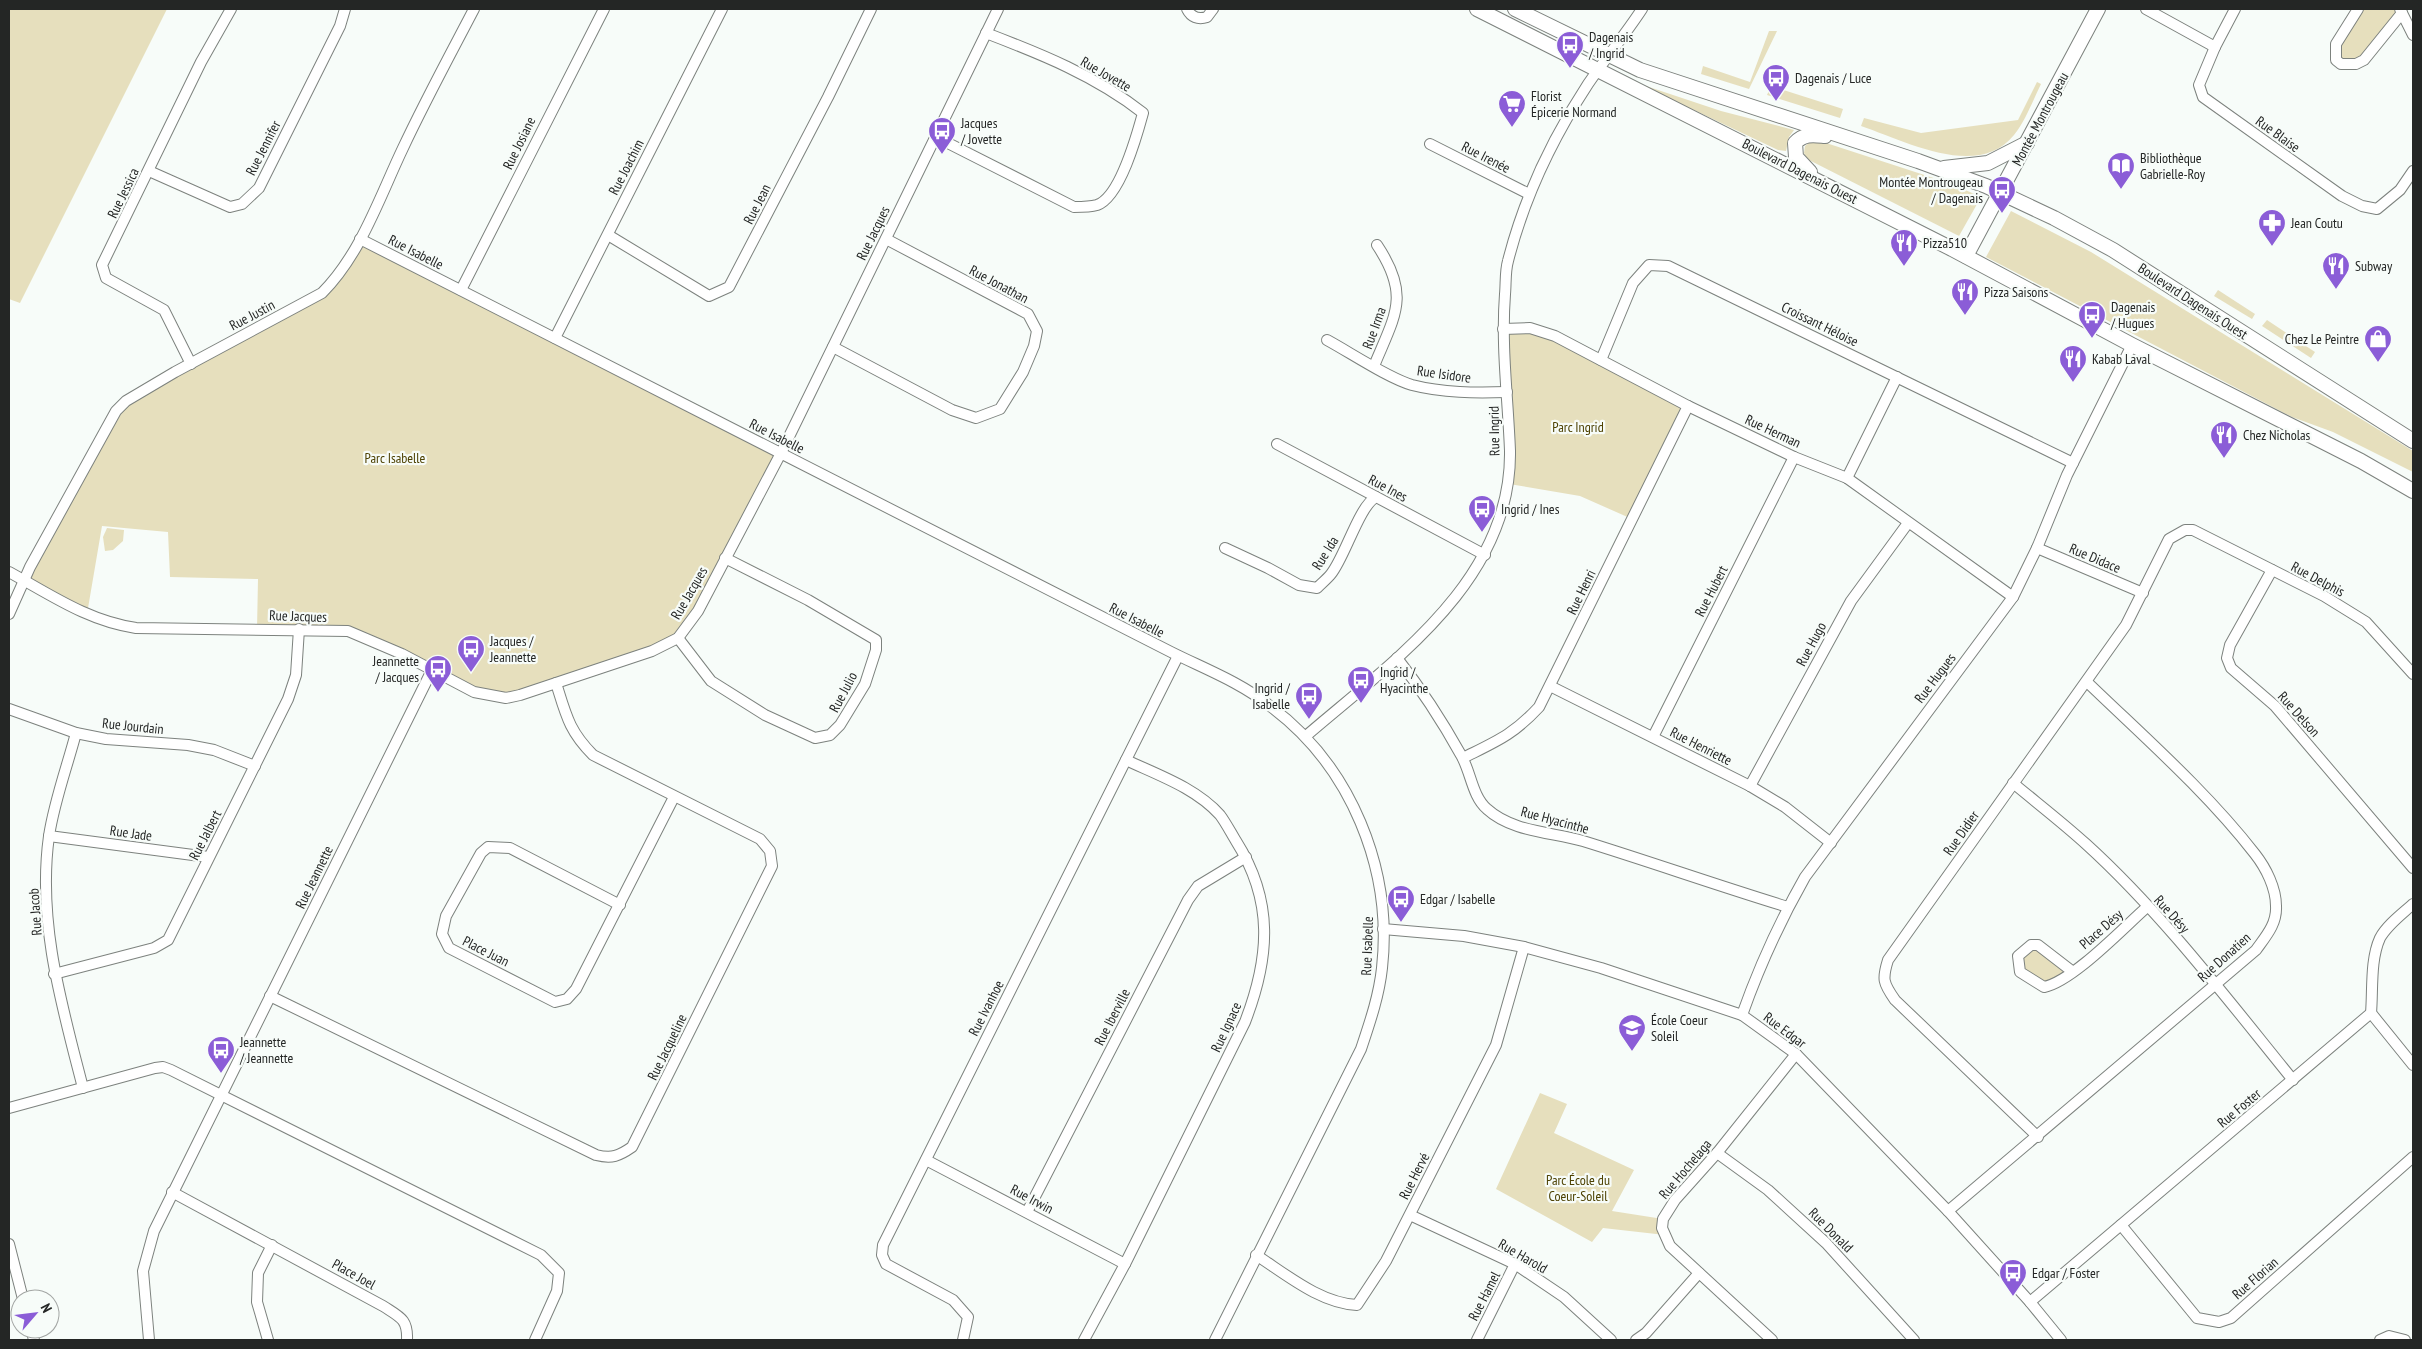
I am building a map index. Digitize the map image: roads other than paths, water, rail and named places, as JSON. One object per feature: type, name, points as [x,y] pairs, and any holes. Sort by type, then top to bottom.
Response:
[{"type":"main road","name":"Boulevard Dagenais Ouest","points":[[1477,9],[1966,256],[2132,345],[2361,461],[2413,491]]},
{"type":"main road","name":"Boulevard Dagenais Ouest","points":[[1515,9],[1647,72],[1938,168],[2001,192],[2099,241],[2413,441]]},
{"type":"main road","name":"Montée Montrougeau","points":[[1966,256],[2098,9]]},
{"type":"main road","points":[[1818,180],[1796,157],[1795,143],[1800,138],[1808,135],[1848,138]]},
{"type":"main road","points":[[1938,168],[1988,163],[2027,143]]},
{"type":"street","name":"Rue Jessica","points":[[191,364],[164,310],[106,278],[102,265],[201,62],[231,9]]},
{"type":"street","name":"Rue Jennifer","points":[[149,171],[230,206],[242,204],[259,188],[340,26],[345,9]]},
{"type":"street","name":"Rue Justin","points":[[9,614],[23,580],[116,411],[126,401],[322,293],[339,276],[360,238],[415,121],[474,9]]},
{"type":"street","name":"Rue Josiane","points":[[461,290],[604,9]]},
{"type":"street","name":"Rue Joachim","points":[[555,338],[722,9]]},
{"type":"street","name":"Rue Jean","points":[[608,235],[709,296],[729,287],[828,97],[871,9]]},
{"type":"street","name":"Rue Jacques","points":[[9,572],[87,614],[111,624],[136,628],[348,631],[402,654],[474,692],[491,697],[506,698],[520,695],[652,651],[678,638],[698,611],[781,453],[998,9]]},
{"type":"street","points":[[1187,9],[1191,15],[1199,18],[1207,16],[1213,9]]},
{"type":"street","name":"Rue Ingrid","points":[[1306,736],[1397,658],[1444,613],[1485,555],[1504,499],[1510,454],[1502,329],[1507,263],[1529,194],[1555,140],[1598,70],[1642,9]]},
{"type":"street","points":[[2146,9],[2215,47]]},
{"type":"street","name":"Rue Blaise","points":[[2235,9],[2215,47],[2199,85],[2203,97],[2342,196],[2362,206],[2377,209],[2400,190],[2413,171]]},
{"type":"street","points":[[2358,9],[2336,44],[2336,60],[2341,64],[2356,64],[2364,60],[2401,11],[2413,35]]},
{"type":"street","name":"Rue Jovette","points":[[936,137],[1074,207],[1098,205],[1108,196],[1122,174],[1134,148],[1143,113],[1117,93],[1042,54],[986,33]]},
{"type":"street","name":"Rue Irenée","points":[[1430,144],[1529,194]]},
{"type":"street","name":"Rue Isabelle","points":[[360,238],[1178,656],[1230,679],[1270,706],[1306,736],[1342,784],[1364,828],[1378,876],[1383,929],[1382,968],[1375,1007],[1361,1049],[1215,1340]]},
{"type":"street","name":"Rue Jonathan","points":[[833,347],[952,410],[976,418],[1000,409],[1023,372],[1034,346],[1037,332],[1028,314],[886,239]]},
{"type":"street","name":"Rue Irma","points":[[1374,366],[1396,313],[1399,293],[1386,258],[1377,245]]},
{"type":"street","name":"Croissant Héloise","points":[[1601,360],[1633,284],[1649,265],[1668,266],[2073,463]]},
{"type":"street","name":"Rue Herman","points":[[1502,329],[1530,328],[1554,336],[1688,406],[1794,457],[1848,478],[2013,597]]},
{"type":"street","name":"Rue Isidore","points":[[1327,340],[1410,384],[1439,390],[1482,393],[1507,392]]},
{"type":"street","name":"Rue Hugues","points":[[1742,1016],[1753,984],[1788,907],[1805,876],[1832,843],[2013,597],[2037,548],[2073,463],[2132,345]]},
{"type":"street","points":[[1848,478],[1897,377]]},
{"type":"street","name":"Rue Henri","points":[[1463,758],[1509,736],[1522,726],[1539,707],[1688,406]]},
{"type":"street","name":"Rue Ines","points":[[1277,444],[1485,555]]},
{"type":"street","name":"Rue Hubert","points":[[1653,737],[1794,457]]},
{"type":"street","name":"Rue Ida","points":[[1225,548],[1299,585],[1317,588],[1332,574],[1364,512],[1371,500],[1376,497]]},
{"type":"street","name":"Rue Hugo","points":[[1750,786],[1850,601],[1908,523]]},
{"type":"street","name":"Rue Didier","points":[[2038,1137],[1895,1000],[1884,985],[1884,974],[1888,960],[2126,625],[2169,539],[2185,530],[2193,530]]},
{"type":"street","name":"Rue Delphis","points":[[2193,530],[2324,596],[2366,622],[2413,674]]},
{"type":"street","name":"Rue Didace","points":[[2037,548],[2143,593]]},
{"type":"street","name":"Rue Julio","points":[[678,638],[711,681],[765,715],[815,738],[830,735],[840,725],[865,684],[876,650],[876,640],[808,600],[725,558]]},
{"type":"street","name":"Rue Delson","points":[[2272,570],[2230,645],[2227,658],[2231,668],[2275,706],[2413,868]]},
{"type":"street","name":"Rue Jalbert","points":[[54,974],[154,948],[168,940],[288,699],[296,675],[299,630]]},
{"type":"street","name":"Rue Ivanhoe","points":[[963,1340],[968,1318],[953,1300],[886,1264],[882,1255],[886,1236],[926,1160],[1178,656]]},
{"type":"street","name":"Rue Hyacinthe","points":[[1397,658],[1431,702],[1463,758],[1477,795],[1485,808],[1497,817],[1524,828],[1581,841],[1788,907]]},
{"type":"street","name":"Rue Jeannette","points":[[149,1340],[142,1270],[154,1231],[432,670]]},
{"type":"street","name":"Rue Donatien","points":[[1948,1212],[2256,950],[2270,931],[2276,916],[2276,904],[2271,880],[2256,855],[2197,789],[2087,682]]},
{"type":"street","name":"Rue Jacqueline","points":[[270,996],[596,1155],[610,1158],[620,1155],[632,1147],[772,866],[770,851],[760,839],[674,798],[593,755],[578,740],[570,727],[556,683]]},
{"type":"street","name":"Rue Henriette","points":[[1550,686],[1750,786],[1784,807],[1832,843]]},
{"type":"street","name":"Rue Jourdain","points":[[9,709],[76,733],[106,739],[188,745],[214,750],[255,766]]},
{"type":"street","name":"Rue Jacob","points":[[76,733],[49,836],[46,893],[54,974],[83,1088]]},
{"type":"street","name":"Rue Ignace","points":[[1084,1340],[1125,1264],[1245,1022],[1257,992],[1263,965],[1265,913],[1257,882],[1246,857],[1220,815],[1194,795],[1126,760]]},
{"type":"street","name":"Rue Désy","points":[[2013,783],[2086,844],[2147,907],[2215,984],[2293,1080]]},
{"type":"street","name":"Place Juan","points":[[620,905],[510,848],[488,848],[481,853],[446,916],[442,934],[449,948],[555,1002],[567,999],[576,989],[620,905],[674,798]]},
{"type":"street","name":"Rue Jade","points":[[49,836],[208,857]]},
{"type":"street","name":"Rue Iberville","points":[[1027,1212],[1188,900],[1198,886],[1246,857]]},
{"type":"street","points":[[2413,904],[2397,918],[2380,938],[2375,959],[2371,1013],[2413,1065]]},
{"type":"street","name":"Place Désy","points":[[2073,972],[2038,945],[2031,945],[2018,956],[2020,972],[2044,987],[2055,985],[2073,972],[2147,907]]},
{"type":"street","name":"Rue Edgar","points":[[1383,929],[1464,936],[1524,947],[1601,968],[1742,1016],[1796,1054],[1948,1212],[2030,1302],[2061,1340]]},
{"type":"street","name":"Rue Hervé","points":[[1256,1255],[1318,1294],[1340,1304],[1357,1306],[1386,1260],[1410,1215],[1496,1045],[1524,947]]},
{"type":"street","name":"Rue Foster","points":[[2030,1302],[2371,1013]]},
{"type":"street","name":"Rue Hochelaga","points":[[1772,1340],[1670,1246],[1662,1228],[1663,1219],[1674,1200],[1717,1153],[1796,1054]]},
{"type":"street","points":[[9,1108],[163,1067],[541,1255],[559,1273],[556,1291],[535,1340]]},
{"type":"street","name":"Rue Donald","points":[[1717,1153],[1768,1190],[1826,1243],[1914,1340]]},
{"type":"street","name":"Rue Florian","points":[[2121,1225],[2197,1318],[2219,1322],[2231,1318],[2413,1157]]},
{"type":"street","name":"Rue Irwin","points":[[926,1160],[1125,1264]]},
{"type":"street","name":"Place Joel","points":[[172,1192],[401,1317],[408,1327],[407,1340]]},
{"type":"street","name":"Rue Harold","points":[[1410,1215],[1515,1264],[1564,1297],[1611,1340]]},
{"type":"street","points":[[9,1244],[20,1289]]},
{"type":"street","points":[[268,1340],[258,1302],[258,1273],[272,1245]]},
{"type":"street","name":"Rue Hamel","points":[[1477,1340],[1515,1264]]},
{"type":"street","points":[[1636,1340],[1646,1333],[1699,1273]]},
{"type":"street","points":[[2380,1340],[2389,1336],[2405,1340]]},
{"type":"place","name":"Dagenais / Ingrid","points":[[1570,69]]},
{"type":"place","name":"Dagenais / Luce","points":[[1776,102]]},
{"type":"place","name":"Florist Épicerie Normand","points":[[1512,128]]},
{"type":"place","name":"Jacques / Jovette","points":[[942,155]]},
{"type":"place","name":"Bibliothèque Gabrielle-Roy","points":[[2121,190]]},
{"type":"place","name":"Montée Montrougeau / Dagenais","points":[[2002,214]]},
{"type":"place","name":"Jean Coutu","points":[[2272,247]]},
{"type":"place","name":"Pizza510","points":[[1904,267]]},
{"type":"place","name":"Subway","points":[[2336,290]]},
{"type":"place","name":"Pizza Saisons","points":[[1965,316]]},
{"type":"place","name":"Dagenais / Hugues","points":[[2092,339]]},
{"type":"place","name":"Chez Le Peintre","points":[[2378,363]]},
{"type":"place","name":"Kabab Laval","points":[[2073,383]]},
{"type":"place","name":"Chez Nicholas","points":[[2224,459]]},
{"type":"place","name":"Ingrid / Ines","points":[[1482,533]]},
{"type":"place","name":"Jacques / Jeannette","points":[[471,673]]},
{"type":"place","name":"Jeannette / Jacques","points":[[438,693]]},
{"type":"place","name":"Ingrid / Hyacinthe","points":[[1361,704]]},
{"type":"place","name":"Ingrid / Isabelle","points":[[1309,720]]},
{"type":"place","name":"Edgar / Isabelle","points":[[1401,923]]},
{"type":"place","name":"École Coeur Soleil","points":[[1632,1052]]},
{"type":"place","name":"Jeannette / Jeannette","points":[[221,1074]]},
{"type":"place","name":"Edgar / Foster","points":[[2013,1297]]},
{"type":"park label","name":"Parc Ingrid","points":[[1578,427]]},
{"type":"park label","name":"Parc Isabelle","points":[[395,458]]},
{"type":"park label","name":"Parc École du Coeur-Soleil","points":[[1578,1188]]}]
